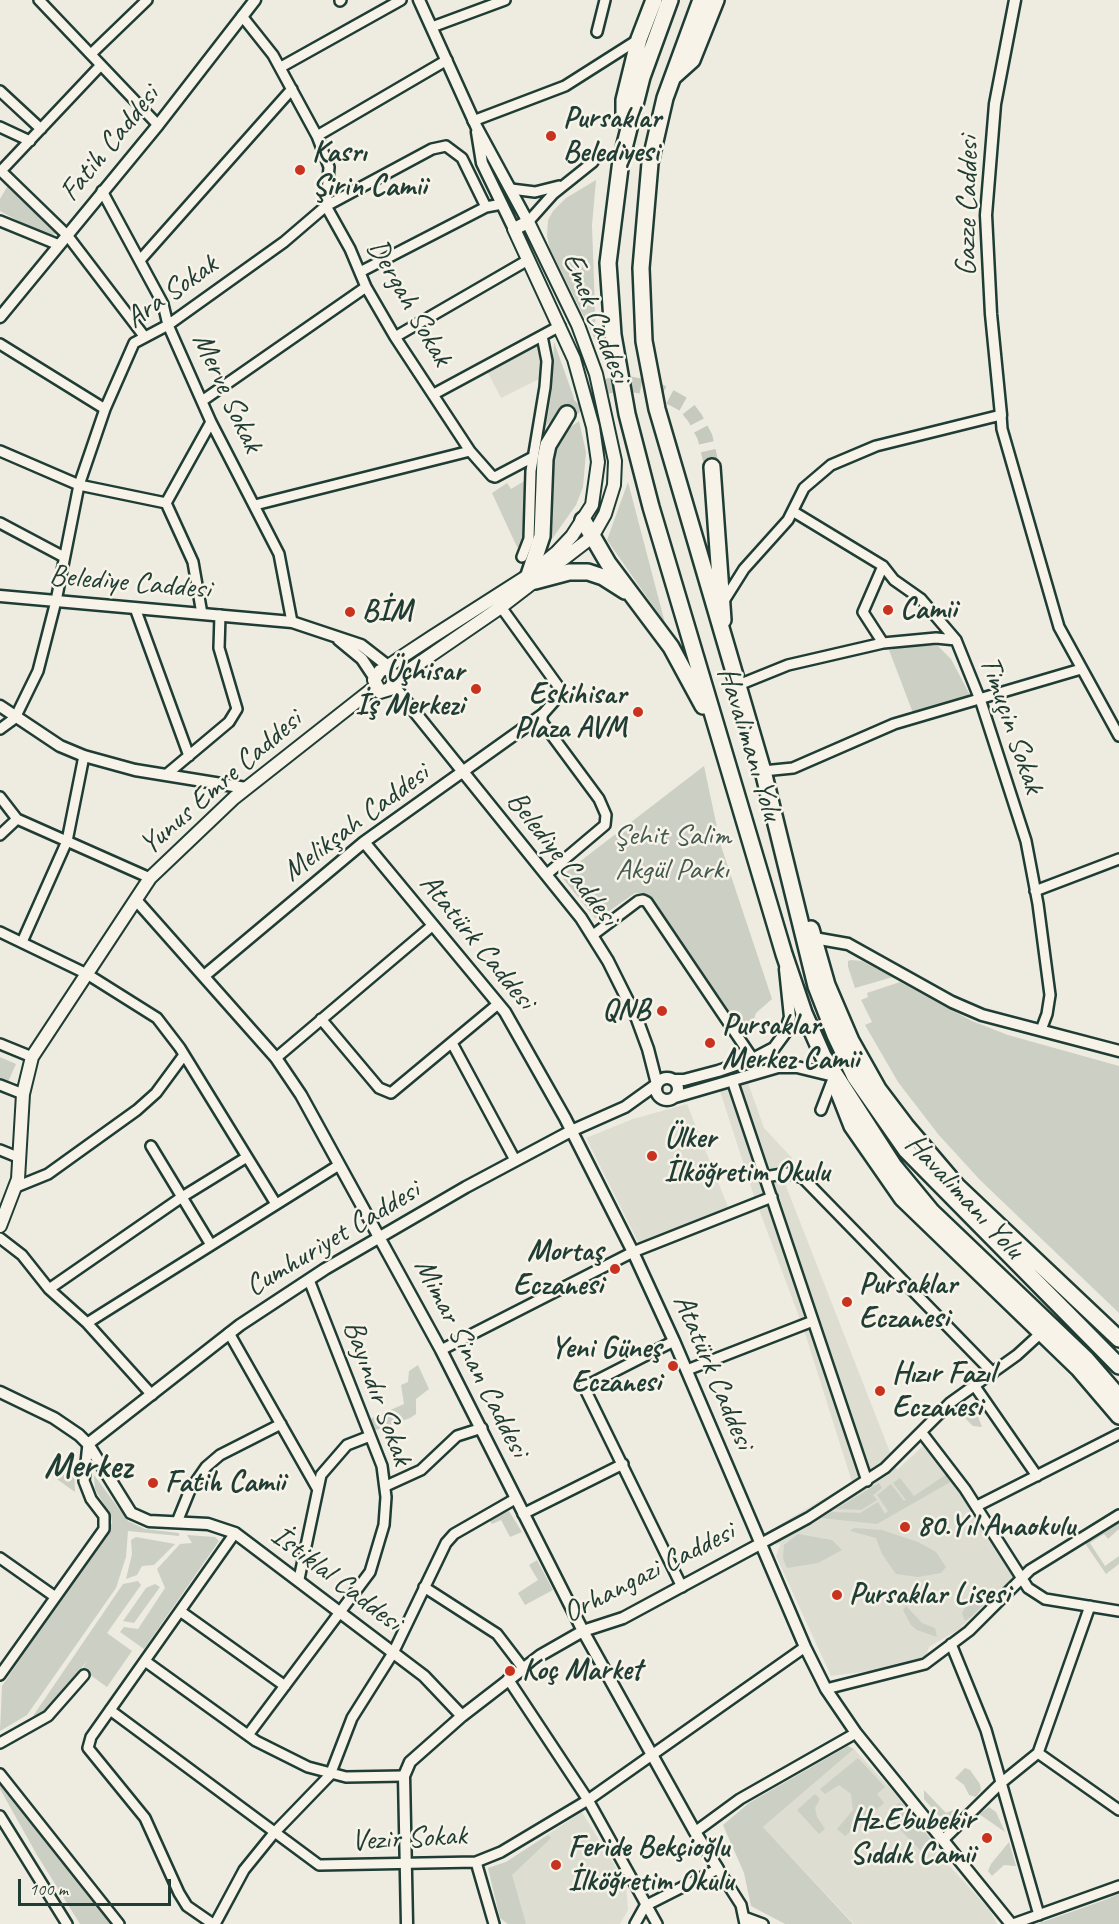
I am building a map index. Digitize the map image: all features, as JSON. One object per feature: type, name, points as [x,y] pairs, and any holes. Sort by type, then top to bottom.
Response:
[{"type":"highway","points":[[624,140],[624,100],[639,39],[654,0]]},
{"type":"highway","name":"Havalimanı Yolu","points":[[670,0],[642,77],[624,140],[608,263],[610,310],[618,371],[651,507],[784,954],[804,1013],[834,1076],[894,1166],[932,1212],[1086,1359],[1119,1397]]},
{"type":"highway","points":[[701,0],[671,79],[650,163],[644,215],[641,302],[644,340],[657,409],[736,686],[763,771],[777,834],[823,1006],[845,1058],[865,1094],[906,1150],[1119,1366]]},
{"type":"highway","points":[[671,79],[692,60],[716,0]]},
{"type":"highway","points":[[567,414],[548,445],[545,459],[542,536],[532,578],[569,572],[588,572],[603,577],[634,597]]},
{"type":"highway","points":[[712,467],[727,653]]},
{"type":"highway","points":[[583,520],[592,537],[671,647],[697,696],[714,722]]},
{"type":"highway","points":[[777,834],[814,939],[827,985],[851,1041],[878,1089],[913,1135],[957,1186],[1119,1339]]},
{"type":"highway","points":[[834,1076],[843,1109],[852,1126],[894,1188],[1091,1382],[1119,1416]]},
{"type":"main road","points":[[375,682],[383,692],[402,675],[501,607],[556,553],[583,520],[595,495],[598,475],[597,447],[581,379],[560,326],[514,229],[528,222]]},
{"type":"main road","name":"Emek Caddesi","points":[[528,222],[583,340],[596,374],[612,444],[615,461],[614,485],[605,514],[592,537]]},
{"type":"main road","points":[[532,578],[592,537]]},
{"type":"main road","name":"Yunus Emre Caddesi","points":[[0,1226],[16,1187],[20,1158],[23,1094],[32,1057],[150,878],[246,788],[375,682],[388,666],[532,578]]},
{"type":"main road","points":[[388,666],[394,677],[393,684]]},
{"type":"street","points":[[39,0],[158,125]]},
{"type":"street","points":[[91,54],[147,0]]},
{"type":"street","name":"Fatih Caddesi","points":[[0,317],[158,125],[255,0]]},
{"type":"street","points":[[281,67],[401,0]]},
{"type":"street","points":[[419,0],[475,125],[528,222],[564,184],[592,162]]},
{"type":"street","points":[[432,27],[504,0]]},
{"type":"street","points":[[597,32],[605,0]]},
{"type":"street","name":"Gazze Caddesi","points":[[1001,416],[991,314],[987,216],[995,104],[1015,0]]},
{"type":"street","points":[[242,16],[281,67],[317,136],[329,167],[326,206]]},
{"type":"street","points":[[475,125],[565,86],[639,39]]},
{"type":"street","points":[[317,136],[447,60]]},
{"type":"street","points":[[101,65],[0,172],[67,236],[144,336]]},
{"type":"street","points":[[141,259],[292,89]]},
{"type":"street","points":[[0,91],[41,129]]},
{"type":"street","points":[[475,125],[482,164],[514,229]]},
{"type":"street","points":[[0,127],[30,141]]},
{"type":"street","name":"Ara Sokak","points":[[0,729],[15,718],[38,671],[56,601],[79,485],[105,409],[134,343],[168,325],[284,242],[326,206],[432,149],[446,146],[462,158],[486,207]]},
{"type":"street","points":[[511,189],[535,192],[564,184]]},
{"type":"street","name":"Merve Sokak","points":[[102,191],[141,259],[163,304],[168,325],[211,422],[279,554],[292,622]]},
{"type":"street","points":[[360,272],[486,207],[502,204]]},
{"type":"street","name":"Dergah Sokak","points":[[326,206],[366,287],[395,337],[470,451],[495,477],[533,457]]},
{"type":"street","points":[[0,221],[59,245]]},
{"type":"street","points":[[395,337],[528,260]]},
{"type":"street","points":[[202,401],[366,287]]},
{"type":"street","points":[[434,394],[560,326]]},
{"type":"street","points":[[522,556],[530,539],[530,480],[546,369],[546,353],[542,336]]},
{"type":"street","points":[[0,344],[105,409]]},
{"type":"street","points":[[722,604],[744,569],[794,512],[804,488],[831,465],[876,446],[1001,416],[1002,429],[1059,627],[1119,736]]},
{"type":"street","points":[[166,503],[211,422]]},
{"type":"street","points":[[0,451],[79,485],[166,503]]},
{"type":"street","points":[[255,505],[470,451]]},
{"type":"street","points":[[166,503],[193,562],[202,614]]},
{"type":"street","name":"Timuçin Sokak","points":[[794,512],[883,566],[894,580],[921,599],[956,640],[979,698],[1026,841],[1050,995],[1047,1014],[1041,1030]]},
{"type":"street","points":[[0,523],[64,557]]},
{"type":"street","points":[[883,566],[863,612],[883,643]]},
{"type":"street","name":"Belediye Caddesi","points":[[0,596],[292,622],[361,645],[388,666]]},
{"type":"street","points":[[501,607],[558,686],[558,697],[542,714],[542,722],[600,799],[607,821],[547,874]]},
{"type":"street","points":[[135,608],[189,756]]},
{"type":"street","points":[[167,774],[229,722],[237,709],[219,648],[219,615]]},
{"type":"street","name":"Belediye Caddesi","points":[[326,632],[355,652],[375,682]]},
{"type":"street","points":[[736,686],[788,665],[883,643],[936,638],[956,640]]},
{"type":"street","points":[[763,771],[793,768],[894,724],[1081,669]]},
{"type":"street","name":"Belediye Caddesi","points":[[393,684],[547,874],[593,935],[626,997],[648,1049]]},
{"type":"street","points":[[0,706],[60,746],[84,756],[246,788]]},
{"type":"street","name":"Melikşah Caddesi","points":[[204,976],[364,842],[542,714]]},
{"type":"street","points":[[22,942],[67,841],[84,756]]},
{"type":"street","points":[[0,797],[17,819],[150,878]]},
{"type":"street","points":[[0,835],[17,819]]},
{"type":"street","name":"Atatürk Caddesi","points":[[364,842],[516,1028],[633,1252],[687,1370],[805,1647],[826,1689],[856,1733],[1012,1924]]},
{"type":"street","points":[[1035,891],[1119,859]]},
{"type":"street","name":"Mimar Sinan Caddesi","points":[[136,900],[276,1058],[301,1095],[441,1350],[583,1631],[650,1754],[718,1869]]},
{"type":"street","points":[[593,935],[638,901],[647,902],[753,1059]]},
{"type":"street","points":[[276,1058],[434,925]]},
{"type":"street","points":[[0,932],[87,974],[154,1015],[184,1055],[276,1204]]},
{"type":"street","points":[[814,939],[848,944],[967,1009],[1004,1022],[1119,1051]]},
{"type":"street","points":[[625,1107],[663,1079],[694,1078],[753,1059],[774,1048],[789,1024],[784,954]]},
{"type":"street","points":[[321,1019],[376,1085],[387,1093],[399,1088],[498,1004]]},
{"type":"street","points":[[452,1043],[515,1161]]},
{"type":"street","points":[[0,1044],[32,1057]]},
{"type":"street","points":[[648,1049],[678,1086],[675,1097]]},
{"type":"street","points":[[648,1049],[657,1084],[657,1094],[664,1100]]},
{"type":"street","points":[[16,1187],[48,1174],[142,1106],[156,1094],[184,1055]]},
{"type":"street","points":[[625,1107],[664,1100],[788,1066],[834,1076],[821,1110]]},
{"type":"street","points":[[732,1080],[867,1481]]},
{"type":"street","points":[[0,1085],[23,1094]]},
{"type":"street","name":"Cumhuriyet Caddesi","points":[[88,1444],[230,1333],[309,1280],[515,1161],[571,1131],[625,1107]]},
{"type":"street","points":[[151,1146],[211,1245]]},
{"type":"street","points":[[0,1150],[20,1158]]},
{"type":"street","points":[[49,1289],[182,1197],[247,1157]]},
{"type":"street","points":[[87,1323],[339,1165]]},
{"type":"street","points":[[765,1177],[788,1173],[803,1178],[993,1373]]},
{"type":"street","points":[[441,1350],[633,1252],[772,1197]]},
{"type":"street","points":[[0,1238],[22,1255],[49,1289],[87,1323],[152,1395]]},
{"type":"street","name":"Bayındır Sokak","points":[[248,1735],[370,1572],[377,1556],[384,1525],[386,1486],[382,1466],[309,1280]]},
{"type":"street","points":[[687,1370],[813,1321]]},
{"type":"street","points":[[230,1333],[317,1488]]},
{"type":"street","name":"Orhangazi Caddesi","points":[[404,1776],[410,1762],[462,1716],[523,1668],[583,1631],[611,1624],[682,1587],[867,1481],[922,1433],[950,1403],[993,1373],[1041,1333]]},
{"type":"street","points":[[674,1341],[584,1387],[682,1587]]},
{"type":"street","points":[[974,1385],[1037,1476]]},
{"type":"street","name":"İstiklal Caddesi","points":[[0,1392],[54,1418],[88,1444],[131,1513],[149,1521],[208,1524],[235,1533],[299,1579],[437,1688],[462,1716]]},
{"type":"street","points":[[177,1522],[190,1490],[206,1467],[220,1455],[281,1424]]},
{"type":"street","points":[[386,1486],[421,1470],[457,1436],[482,1428]]},
{"type":"street","points":[[922,1433],[976,1506],[1028,1588],[1045,1599],[1119,1611]]},
{"type":"street","points":[[976,1506],[1119,1434]]},
{"type":"street","points":[[299,1579],[317,1488],[324,1470],[344,1448],[370,1436]]},
{"type":"street","points":[[0,1675],[105,1526],[104,1516],[91,1499],[84,1481],[88,1444]]},
{"type":"street","points":[[523,1514],[623,1464]]},
{"type":"street","points":[[235,1533],[91,1737],[88,1748],[145,1818],[187,1906],[214,1924],[244,1870],[274,1833],[330,1775],[357,1708],[393,1653],[450,1537],[515,1499]]},
{"type":"street","points":[[826,1689],[925,1664],[975,1626],[1021,1578],[1046,1558],[1119,1515]]},
{"type":"street","points":[[0,1558],[54,1596]]},
{"type":"street","points":[[424,1587],[497,1634],[523,1668]]},
{"type":"street","points":[[944,1839],[1001,1783],[1038,1753],[1090,1606]]},
{"type":"street","points":[[180,1611],[285,1686]]},
{"type":"street","points":[[951,1644],[986,1730],[1039,1915]]},
{"type":"street","name":"Vezir Sokak","points":[[110,1710],[274,1833],[323,1866],[476,1862],[501,1852],[588,1800],[650,1754],[805,1647]]},
{"type":"street","points":[[145,1661],[248,1735],[284,1756],[330,1775],[362,1778],[404,1776],[407,1924]]},
{"type":"street","points":[[0,1743],[48,1716],[84,1675]]},
{"type":"street","points":[[508,1679],[588,1800],[657,1924]]},
{"type":"street","points":[[695,1832],[740,1799],[856,1733]]},
{"type":"street","points":[[1038,1753],[1119,1810]]},
{"type":"street","points":[[0,1774],[119,1924]]},
{"type":"street","points":[[0,1816],[68,1924]]},
{"type":"street","points":[[476,1862],[494,1924]]},
{"type":"street","points":[[634,1924],[645,1906],[718,1869],[741,1905],[744,1920],[763,1924]]},
{"type":"street","points":[[1012,1924],[1119,1886]]},
{"type":"shaded area","points":[[541,343],[539,379],[501,398],[487,371]]},
{"type":"shaded area","points":[[747,1080],[764,1128],[792,1158],[786,1186],[897,1470],[923,1446],[967,1500],[1014,1577],[958,1630],[929,1647],[925,1658],[879,1670],[831,1676],[776,1556],[781,1543],[776,1545],[769,1531],[852,1482],[804,1330],[754,1196],[720,1091]]},
{"type":"shaded area","name":"Ülker İlköğretim Okulu","points":[[687,1104],[728,1207],[639,1244],[586,1138],[633,1119]]},
{"type":"shaded area","points":[[854,1749],[903,1802],[938,1845],[934,1849],[990,1910],[997,1924],[854,1924],[763,1827]]},
{"type":"shaded area","name":"Feride Bekçioğlu İlköğretim Okulu","points":[[582,1812],[626,1884],[628,1910],[620,1924],[508,1924],[500,1918],[488,1868],[506,1862]]},
{"type":"green space","points":[[596,180],[592,225],[596,341],[550,249],[547,236],[548,220],[553,211],[566,198]]},
{"type":"green space","points":[[7,187],[55,230],[56,234],[46,236],[0,211],[0,199]]},
{"type":"green space","points":[[554,342],[574,398],[546,426],[551,396]]},
{"type":"green space","points":[[579,421],[586,452],[583,487],[576,505],[552,539],[552,474],[556,450],[565,431]]},
{"type":"green space","points":[[526,480],[524,520],[527,548],[517,547],[492,493],[507,483],[511,489]]},
{"type":"green space","points":[[628,482],[665,623],[607,540]]},
{"type":"green space","points":[[920,644],[938,646],[951,659],[971,697],[913,713],[889,650]]},
{"type":"green space","name":"Şehit Salim Akgül Parkı","points":[[704,766],[721,846],[772,999],[756,1013],[751,1028],[742,1033],[648,895],[635,893],[599,918],[595,918],[561,876]]},
{"type":"green space","points":[[848,961],[862,961],[893,977],[855,988],[848,967]]},
{"type":"green space","points":[[900,982],[972,1021],[1008,1035],[1119,1066],[1119,1313],[980,1180],[938,1134],[898,1082],[865,1025],[872,1022],[861,1000],[868,997],[867,993]]},
{"type":"green space","points":[[0,1057],[16,1064],[8,1082],[0,1079]]},
{"type":"green space","points":[[418,1365],[429,1389],[416,1399],[416,1414],[373,1431],[370,1419],[404,1404],[401,1385],[408,1382],[409,1371]]},
{"type":"green space","points":[[957,1406],[964,1406],[977,1414],[982,1427],[973,1426],[964,1417],[953,1413]]},
{"type":"green space","points":[[70,1460],[73,1460],[74,1464],[75,1492],[44,1470],[61,1475],[69,1469]]},
{"type":"green space","points":[[947,1474],[952,1481],[877,1524],[821,1518],[832,1512],[860,1513],[878,1502],[885,1514],[888,1511],[877,1495],[891,1484],[904,1501],[906,1500],[893,1483],[900,1478],[914,1496]]},
{"type":"green space","points":[[94,1475],[128,1521],[145,1529],[179,1533],[179,1536],[128,1531],[126,1557],[116,1588],[27,1715],[0,1731],[2,1686],[112,1523],[111,1516],[95,1489]]},
{"type":"green space","points":[[879,1483],[882,1488],[873,1495],[877,1500],[861,1510],[836,1509]]},
{"type":"green space","points":[[509,1511],[522,1532],[510,1537],[501,1520],[492,1524],[489,1519]]},
{"type":"green space","points":[[1119,1523],[1119,1529],[1108,1539],[1104,1534],[1090,1543],[1105,1566],[1119,1556],[1119,1564],[1106,1574],[1084,1542]]},
{"type":"green space","points":[[854,1528],[882,1530],[918,1542],[936,1552],[946,1567],[941,1573],[918,1577],[896,1574],[882,1554],[876,1538],[850,1531]]},
{"type":"green space","points":[[798,1534],[832,1540],[842,1550],[818,1563],[787,1568],[783,1558],[784,1545]]},
{"type":"green space","points":[[187,1535],[215,1537],[219,1541],[144,1649],[120,1632],[124,1627],[138,1629],[165,1588],[157,1569],[180,1544],[192,1543]]},
{"type":"green space","points":[[136,1537],[175,1544],[154,1565],[142,1566],[137,1575],[126,1579],[132,1554],[131,1540]]},
{"type":"green space","points":[[537,1560],[553,1590],[525,1605],[518,1593],[538,1580],[529,1565]]},
{"type":"green space","points":[[138,1581],[141,1585],[107,1633],[132,1651],[107,1687],[82,1669],[88,1660],[46,1712],[33,1716],[123,1584]]},
{"type":"green space","points":[[155,1584],[160,1587],[134,1623],[123,1621],[146,1588]]},
{"type":"green space","points":[[997,1590],[965,1621],[962,1613],[965,1608]]},
{"type":"green space","points":[[906,1606],[922,1623],[935,1628],[937,1637],[917,1630],[911,1625],[903,1610]]},
{"type":"green space","points":[[848,1746],[854,1749],[763,1827],[853,1924],[785,1924],[751,1906],[744,1873],[723,1825],[749,1803]]},
{"type":"green space","points":[[858,1758],[885,1787],[877,1794],[884,1803],[845,1836],[837,1829],[853,1810],[851,1794],[839,1785],[825,1794],[820,1789]]},
{"type":"green space","points":[[965,1768],[970,1770],[980,1784],[981,1790],[976,1797],[969,1795],[964,1785],[955,1778]]},
{"type":"green space","points":[[0,1781],[113,1924],[80,1924],[37,1855],[0,1789]]},
{"type":"green space","points":[[924,1790],[946,1813],[953,1810],[958,1815],[951,1819],[939,1816],[924,1799]]},
{"type":"green space","points":[[815,1794],[820,1799],[815,1808],[817,1817],[825,1829],[819,1834],[797,1810]]},
{"type":"green space","points":[[899,1803],[904,1805],[933,1843],[922,1852],[886,1815]]},
{"type":"green space","points":[[989,1807],[996,1812],[1005,1832],[979,1814]]},
{"type":"green space","points":[[548,1835],[551,1838],[512,1875],[526,1924],[508,1924],[500,1918],[488,1868],[506,1862]]},
{"type":"green space","points":[[1009,1842],[1016,1866],[1004,1865],[992,1876],[988,1871],[991,1864]]},
{"type":"green space","points":[[1119,1894],[1119,1924],[1037,1924],[1102,1901]]},
{"type":"tunnel","points":[[567,414],[582,399],[608,386],[625,383],[655,389],[685,405],[695,418],[705,437],[712,467]]},
{"type":"place","name":"Pursaklar Belediyesi","points":[[551,136]]},
{"type":"place","name":"Kasrı Şirin Camii","points":[[300,170]]},
{"type":"place","name":"Camii","points":[[888,610]]},
{"type":"place","name":"BİM","points":[[350,612]]},
{"type":"place","name":"Üçhisar İş Merkezi","points":[[476,689]]},
{"type":"place","name":"Eskihisar Plaza AVM","points":[[638,712]]},
{"type":"place","name":"QNB","points":[[662,1011]]},
{"type":"place","name":"Pursaklar Merkez Camii","points":[[710,1043]]},
{"type":"place","name":"Ülker İlköğretim Okulu","points":[[652,1156]]},
{"type":"place","name":"Mortaş Eczanesi","points":[[615,1269]]},
{"type":"place","name":"Pursaklar Eczanesi","points":[[847,1302]]},
{"type":"place","name":"Yeni Güneş Eczanesi","points":[[673,1366]]},
{"type":"place","name":"Hızır Fazıl Eczanesi","points":[[880,1391]]},
{"type":"place","name":"Fatih Camii","points":[[153,1483]]},
{"type":"place","name":"80.Yıl Anaokulu","points":[[905,1527]]},
{"type":"place","name":"Pursaklar Lisesi","points":[[837,1595]]},
{"type":"place","name":"Koç Market","points":[[510,1671]]},
{"type":"place","name":"Hz.Ebubekir Sıddık Camii","points":[[987,1838]]},
{"type":"place","name":"Feride Bekçioğlu İlköğretim Okulu","points":[[556,1865]]},
{"type":"district","name":"Merkez","points":[[88,1468]]}]
